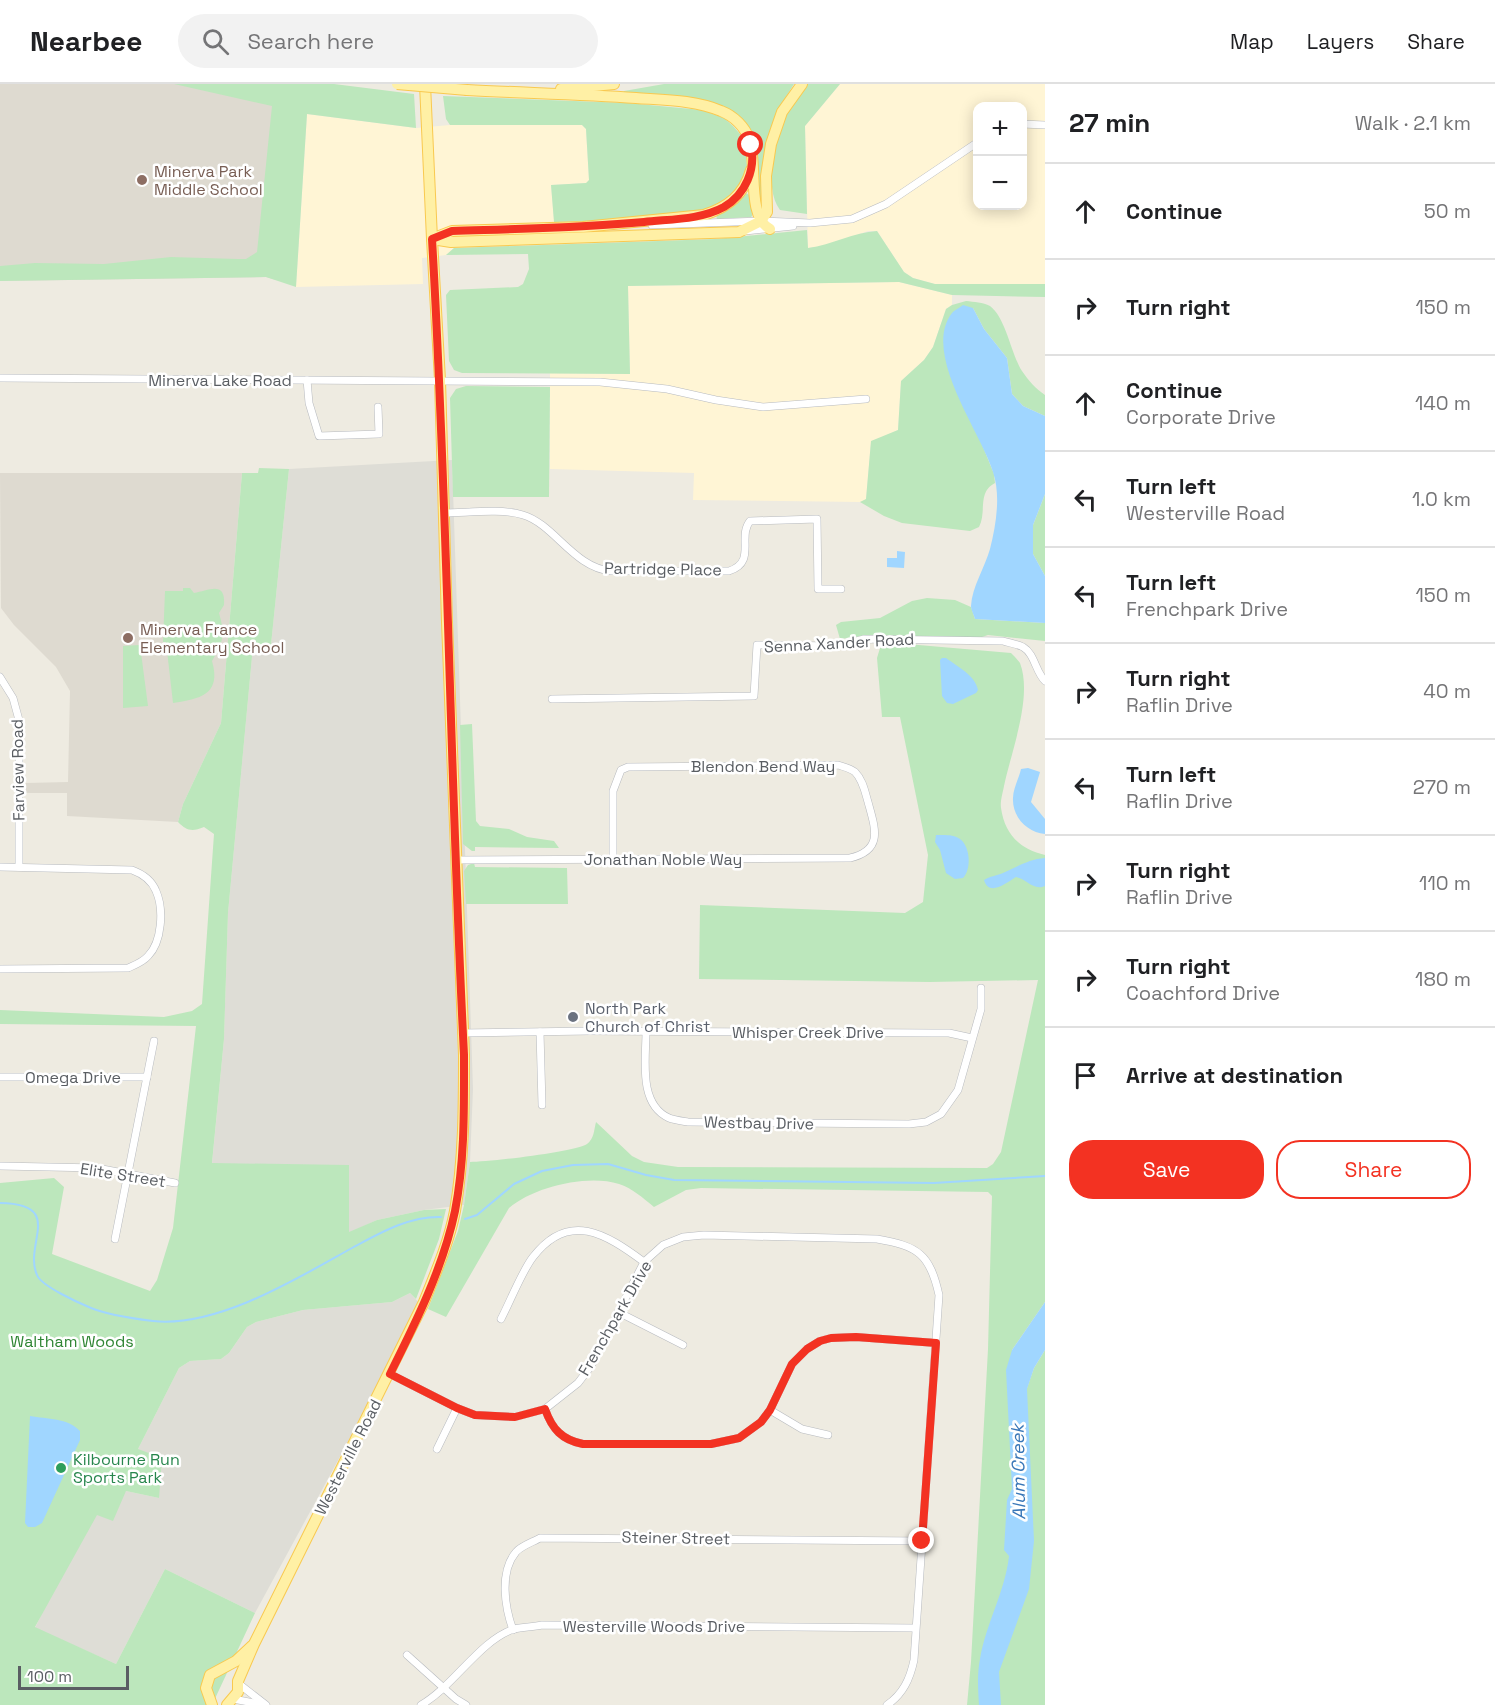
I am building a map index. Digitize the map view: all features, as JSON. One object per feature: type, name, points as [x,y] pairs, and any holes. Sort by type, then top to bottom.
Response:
[{"type":"main road","points":[[397,84],[468,90],[602,96],[702,105],[721,110],[737,121],[748,136],[753,161],[756,212],[761,221],[770,229]]},
{"type":"main road","name":"Westerville Road","points":[[255,1644],[236,1661],[213,1672],[206,1688],[211,1700],[229,1702],[238,1692],[239,1682],[255,1644],[424,1302],[441,1259],[455,1213],[461,1169],[464,1111],[463,1033],[440,380],[425,84]]},
{"type":"main road","points":[[468,90],[556,89],[614,84]]},
{"type":"main road","points":[[432,239],[451,242],[739,232],[761,221],[767,212],[766,177],[771,144],[782,112],[802,84]]},
{"type":"main road","points":[[432,239],[452,231],[584,227],[684,218],[713,212],[726,206],[741,193],[749,178],[753,161]]},
{"type":"main road","points":[[222,1669],[232,1672],[239,1682]]},
{"type":"street","points":[[1027,124],[1045,125]]},
{"type":"street","points":[[739,232],[860,217],[886,204],[973,145]]},
{"type":"street","points":[[584,227],[761,221],[810,223]]},
{"type":"street","name":"Minerva Lake Road","points":[[0,378],[600,382],[667,389],[763,407],[866,399]]},
{"type":"street","points":[[308,380],[309,403],[319,436],[378,434],[378,407]]},
{"type":"street","name":"Partridge Place","points":[[444,513],[508,512],[524,515],[534,520],[593,567],[611,571],[722,571],[737,568],[744,558],[747,524],[754,519],[817,519],[818,589],[841,589]]},
{"type":"street","name":"Senna Xander Road","points":[[552,699],[753,696],[757,645],[837,646],[864,639],[1003,641],[1024,647],[1032,656],[1040,676],[1045,681]]},
{"type":"street","name":"Farview Road","points":[[0,677],[13,698],[19,720],[19,867]]},
{"type":"street","name":"Blendon Bend Way","points":[[614,859],[613,791],[621,770],[638,766],[838,765],[848,768],[857,774],[862,784],[874,826],[875,838],[867,852]]},
{"type":"street","name":"Jonathan Noble Way","points":[[456,860],[850,858],[867,852]]},
{"type":"street","points":[[0,867],[132,870],[141,873],[156,890],[159,899],[159,929],[154,948],[135,966],[120,970],[0,969]]},
{"type":"street","points":[[972,1038],[981,1009],[981,988]]},
{"type":"street","points":[[540,1032],[542,1105]]},
{"type":"street","name":"Westbay Drive","points":[[646,1032],[646,1086],[653,1104],[668,1117],[688,1122],[909,1124],[926,1122],[941,1114],[958,1090],[972,1038]]},
{"type":"street","name":"Whisper Creek Drive","points":[[463,1033],[949,1033],[972,1038]]},
{"type":"street","points":[[115,1239],[154,1041]]},
{"type":"street","name":"Omega Drive","points":[[0,1077],[147,1077]]},
{"type":"street","name":"Elite Street","points":[[0,1166],[84,1166],[175,1183]]},
{"type":"street","points":[[501,1319],[532,1257],[555,1236],[585,1230],[615,1240],[644,1262]]},
{"type":"street","name":"Frenchpark Drive","points":[[390,1374],[475,1415],[515,1417],[545,1409],[578,1383],[591,1366],[644,1262],[663,1245],[682,1237],[704,1235],[877,1239],[902,1244],[924,1256],[935,1275],[939,1295],[936,1343]]},
{"type":"street","points":[[618,1312],[683,1345]]},
{"type":"street","points":[[545,1409],[550,1423],[560,1435],[570,1442],[583,1444],[711,1444],[739,1438],[761,1422],[770,1410],[792,1364],[807,1349],[820,1341],[856,1337],[936,1343],[912,1671],[902,1691],[889,1704]]},
{"type":"street","points":[[437,1449],[457,1408]]},
{"type":"street","points":[[770,1410],[802,1429],[828,1435]]},
{"type":"street","name":"Steiner Street","points":[[513,1630],[506,1603],[506,1579],[509,1564],[516,1552],[540,1538],[922,1541]]},
{"type":"street","name":"Westerville Woods Drive","points":[[421,1705],[433,1698],[489,1645],[513,1630],[542,1625],[915,1628]]},
{"type":"street","points":[[407,1655],[456,1699],[466,1705]]},
{"type":"street","points":[[239,1682],[264,1705]]},
{"type":"street","points":[[229,1702],[249,1700],[264,1705]]},
{"type":"shaded area","name":"Minerva Park Middle School","points":[[0,84],[293,84],[276,280],[266,277],[0,281]]},
{"type":"shaded area","points":[[840,84],[1045,84],[1045,284],[935,284],[913,278],[904,272],[877,231],[868,231],[825,246],[808,248],[805,126]]},
{"type":"shaded area","points":[[307,114],[416,128],[450,125],[582,125],[586,129],[589,180],[587,183],[551,185],[556,243],[454,248],[446,255],[422,258],[423,284],[296,287]]},
{"type":"shaded area","points":[[899,282],[952,295],[952,305],[946,309],[933,347],[924,360],[901,381],[898,430],[871,442],[866,500],[860,502],[693,500],[694,473],[550,469],[550,373],[630,374],[628,286]]},
{"type":"shaded area","points":[[452,460],[473,1089],[470,1162],[464,1205],[424,1210],[377,1220],[349,1233],[212,1164],[224,1039],[228,913],[253,646],[271,645],[289,469]]},
{"type":"shaded area","name":"Minerva France Elementary School","points":[[0,473],[242,473],[221,723],[183,804],[178,822],[67,816],[67,793],[26,793],[26,783],[68,782],[70,691],[56,667],[14,625],[1,608]]},
{"type":"shaded area","points":[[410,1293],[422,1306],[255,1613],[165,1569],[116,1664],[35,1628],[91,1512],[126,1491],[159,1498],[138,1449],[179,1368],[190,1361],[221,1359],[229,1353],[247,1327],[256,1322],[303,1310],[392,1302]]},
{"type":"green space","points":[[174,84],[334,84],[414,94],[416,128],[307,114],[296,287],[266,277],[0,281],[0,266],[35,263],[104,264],[171,257],[246,259],[257,252],[272,106]]},
{"type":"green space","points":[[664,84],[794,84],[779,108],[762,207],[740,118],[623,93]]},
{"type":"green space","points":[[805,84],[840,84],[805,126],[807,214],[780,210],[772,188],[773,161],[778,134],[789,108]]},
{"type":"green space","points":[[443,96],[628,103],[702,110],[724,118],[740,134],[745,146],[747,167],[744,179],[731,197],[709,209],[599,221],[554,222],[551,185],[586,183],[589,180],[586,129],[582,125],[450,125],[446,119]]},
{"type":"green space","points":[[746,193],[752,197],[751,217],[717,219],[716,215],[739,201]]},
{"type":"green space","points":[[807,230],[808,248],[877,231],[904,272],[913,278],[935,284],[1045,284],[1045,297],[952,295],[899,282],[628,286],[630,374],[462,373],[454,370],[449,361],[446,295],[450,290],[518,287],[523,284],[529,269],[528,254],[446,255],[454,248],[715,239]]},
{"type":"green space","points":[[966,301],[990,306],[996,312],[1022,371],[1045,395],[1045,416],[1023,406],[1012,394],[1007,358],[984,329],[973,308],[979,437],[994,474],[995,483],[989,487],[984,497],[979,527],[970,531],[902,523],[860,502],[866,499],[871,441],[898,430],[901,381],[924,360],[933,347],[946,309]]},
{"type":"green space","points":[[466,386],[550,387],[549,497],[453,497],[450,398],[456,389]]},
{"type":"green space","name":"Kilbourne Run Sports Park","points":[[259,468],[289,469],[271,645],[253,646],[228,913],[224,1039],[212,1163],[349,1165],[349,1232],[377,1220],[424,1210],[446,1209],[439,1239],[416,1299],[410,1293],[392,1302],[303,1310],[256,1322],[247,1327],[229,1353],[221,1359],[190,1361],[179,1368],[138,1449],[162,1458],[159,1498],[126,1491],[113,1521],[97,1515],[35,1627],[116,1664],[165,1569],[255,1613],[212,1705],[0,1705],[0,1183],[54,1178],[64,1187],[52,1254],[150,1291],[157,1280],[173,1228],[196,1026],[0,1024],[0,1010],[164,1017],[192,1011],[202,1004],[214,834],[204,827],[196,830],[187,829],[178,822],[183,804],[221,723],[242,473],[258,473]]},
{"type":"green space","points":[[1045,494],[1045,576],[1033,554],[1033,525]]},
{"type":"green space","points":[[183,588],[190,588],[194,593],[210,589],[222,592],[224,605],[219,613],[222,638],[212,661],[214,681],[211,688],[199,697],[173,703],[166,642],[163,642],[165,591],[183,591]]},
{"type":"green space","points":[[927,598],[955,600],[971,607],[975,619],[1045,623],[1045,641],[988,635],[979,638],[871,635],[840,639],[836,625],[841,622],[880,618],[912,601]]},
{"type":"green space","points":[[907,644],[1011,653],[1020,663],[1023,677],[1024,692],[1020,724],[1001,805],[1006,826],[1015,839],[1028,849],[1045,855],[1045,1302],[1012,1350],[1027,1388],[1034,1368],[1045,1350],[1045,1705],[967,1705],[988,1349],[992,1196],[988,1192],[701,1188],[686,1190],[654,1207],[633,1191],[619,1184],[592,1181],[561,1184],[532,1194],[509,1208],[446,1317],[428,1309],[458,1231],[470,1162],[531,1156],[579,1147],[591,1140],[596,1122],[632,1156],[644,1162],[678,1167],[987,1168],[993,1164],[1001,1152],[1038,980],[930,982],[699,979],[700,905],[905,913],[923,902],[928,855],[900,717],[882,717],[877,658],[880,648]]},
{"type":"green space","points":[[140,645],[148,706],[123,708],[123,646]]},
{"type":"green space","points":[[472,724],[476,821],[480,826],[509,829],[527,837],[554,841],[559,848],[475,847],[475,851],[472,851],[463,844],[460,725]]},
{"type":"green space","points":[[474,863],[475,867],[567,868],[568,904],[466,904],[464,871],[468,865]]},
{"type":"water","points":[[963,305],[973,308],[984,329],[1007,358],[1012,394],[1023,406],[1045,416],[1045,494],[1033,525],[1033,554],[1045,576],[1045,623],[975,619],[971,609],[974,592],[992,540],[996,520],[997,491],[987,455],[956,392],[944,349],[944,330],[952,313]]},
{"type":"water","points":[[897,551],[905,552],[904,568],[887,567],[887,558],[897,558]]},
{"type":"water","points":[[946,658],[970,676],[978,690],[976,693],[953,704],[947,703],[942,696],[940,660]]},
{"type":"water","points":[[1028,768],[1040,772],[1031,802],[1045,819],[1045,834],[1027,827],[1018,817],[1013,805],[1014,791],[1021,769]]},
{"type":"water","points":[[936,835],[955,836],[963,842],[968,852],[969,864],[963,878],[955,879],[946,873],[940,850],[935,842]]},
{"type":"water","points":[[1045,858],[1045,886],[1033,886],[1016,877],[998,887],[990,888],[986,885],[984,880],[1028,862]]},
{"type":"water","name":"Alum Creek","points":[[1045,1302],[1045,1350],[1034,1368],[1027,1389],[1034,1541],[1029,1589],[999,1672],[1001,1705],[979,1705],[980,1659],[986,1633],[1004,1582],[1009,1556],[1004,1550],[1007,1500],[1012,1489],[1006,1370],[1012,1350]]},
{"type":"water","points":[[30,1416],[63,1421],[80,1431],[80,1440],[42,1523],[35,1527],[28,1527],[25,1523]]},
{"type":"waterway","points":[[465,1219],[477,1215],[514,1184],[542,1171],[573,1165],[608,1164],[674,1180],[934,1183],[1045,1176]]},
{"type":"waterway","points":[[0,1203],[20,1205],[32,1210],[37,1218],[34,1263],[37,1275],[45,1284],[97,1310],[153,1321],[178,1321],[204,1317],[230,1309],[282,1286],[395,1226],[418,1219],[441,1217]]},
{"type":"place","name":"Minerva Park Middle School","points":[[142,180]]},
{"type":"place","name":"Minerva France Elementary School","points":[[128,638]]},
{"type":"place","name":"North Park Church of Christ","points":[[573,1017]]},
{"type":"place","name":"Kilbourne Run Sports Park","points":[[61,1468]]},
{"type":"route","points":[[751,145],[753,161],[749,178],[741,193],[726,206],[704,215],[584,227],[452,231],[432,239],[440,380],[464,1055],[464,1111],[461,1169],[455,1213],[441,1259],[424,1302],[390,1374],[475,1415],[515,1417],[545,1409],[550,1423],[560,1435],[570,1442],[583,1444],[711,1444],[739,1438],[761,1422],[770,1410],[792,1364],[807,1349],[820,1341],[856,1337],[936,1343],[922,1541]]},
{"type":"park label","name":"Waltham Woods","points":[[72,1341]]}]
